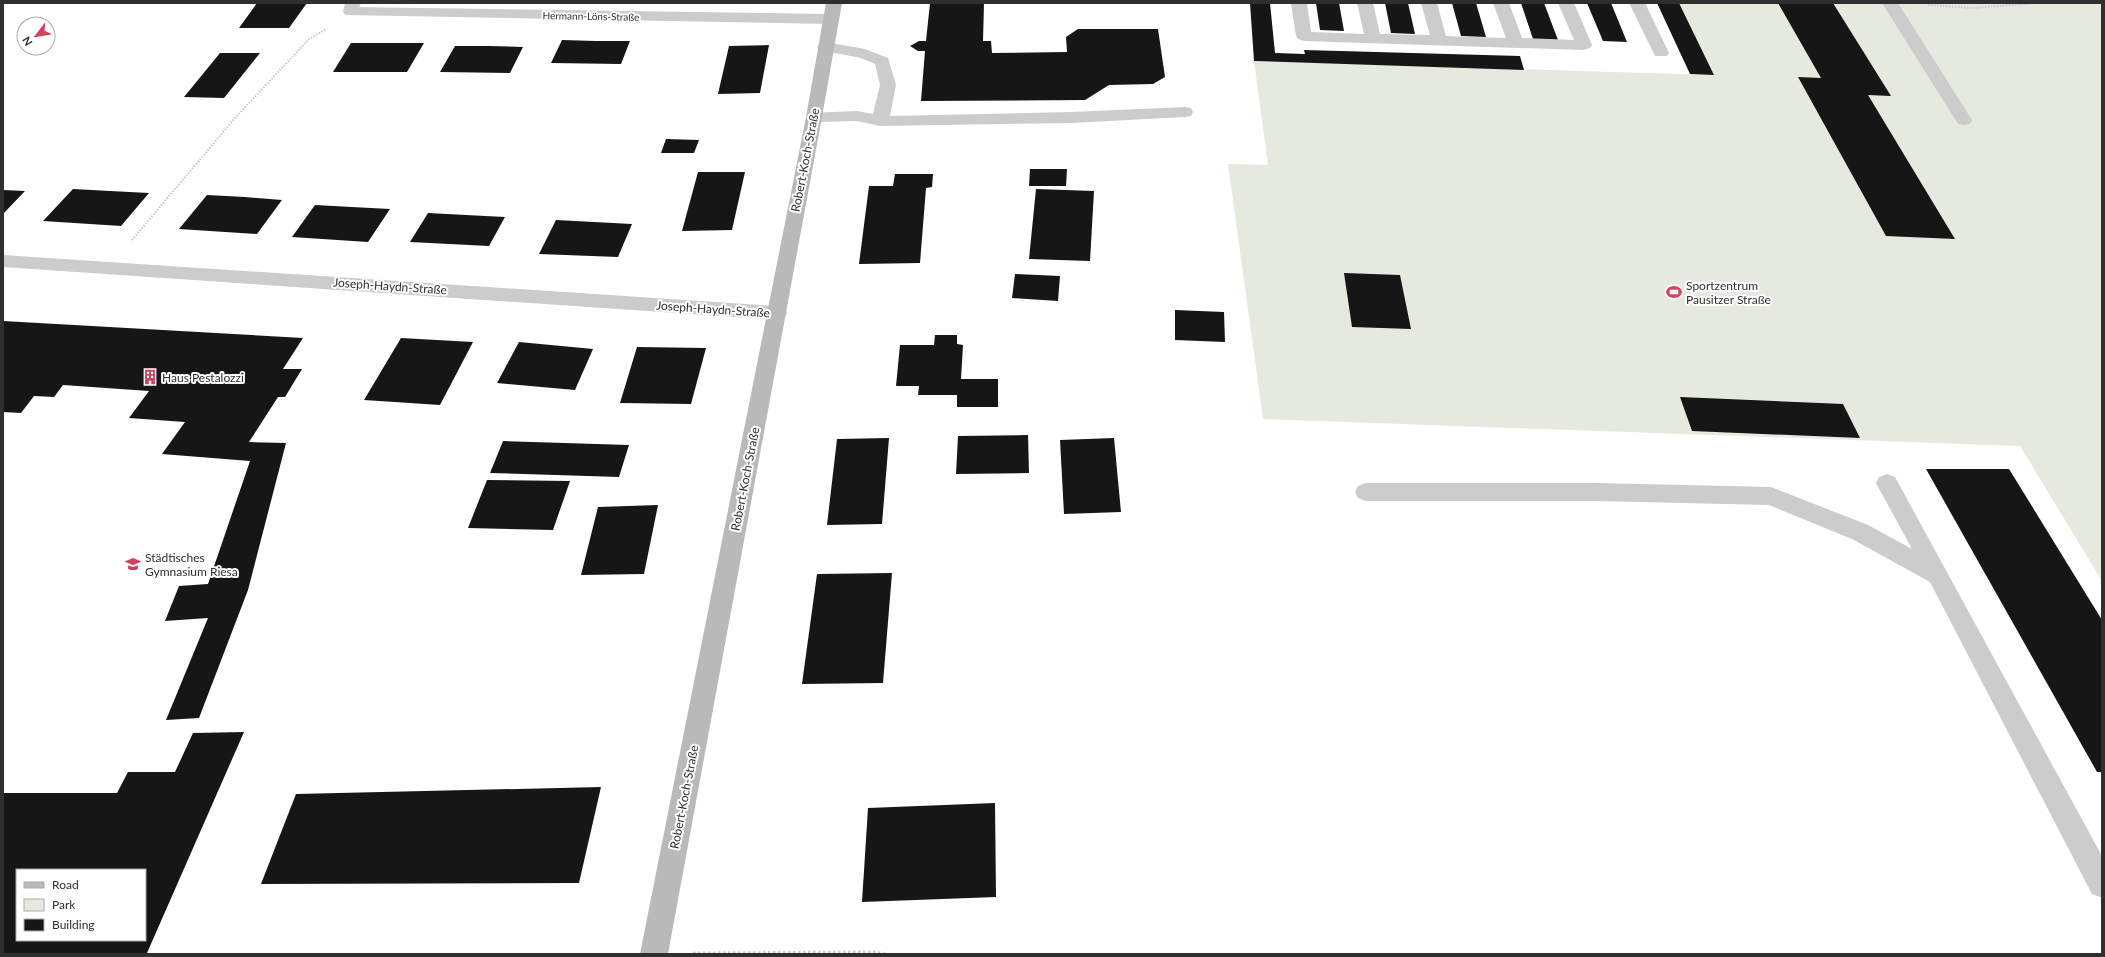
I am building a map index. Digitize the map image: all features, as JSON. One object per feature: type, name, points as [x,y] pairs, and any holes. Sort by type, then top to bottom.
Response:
[{"type":"street","points":[[1299,3],[1304,36],[1584,45],[1566,3]]},
{"type":"street","points":[[1365,3],[1374,39]]},
{"type":"street","points":[[1429,3],[1439,40]]},
{"type":"street","points":[[1501,3],[1516,43]]},
{"type":"street","points":[[1637,3],[1661,53]]},
{"type":"street","points":[[1890,3],[1964,120]]},
{"type":"street","name":"Hermann-Löns-Straße","points":[[352,8],[832,11]]},
{"type":"street","name":"Robert-Koch-Straße","points":[[654,954],[777,313],[832,11]]},
{"type":"street","points":[[825,47],[865,54],[882,61],[888,85],[880,121]]},
{"type":"street","points":[[814,116],[857,116],[880,121],[1128,116],[1185,112]]},
{"type":"street","name":"Joseph-Haydn-Straße","points":[[3,261],[777,313]]},
{"type":"street","points":[[1887,483],[1938,575],[2102,884]]},
{"type":"street","points":[[1366,492],[1596,492],[1771,496],[1860,532],[1938,575]]},
{"type":"path","points":[[1890,3],[1972,8],[2038,3]]},
{"type":"path","points":[[109,267],[235,118],[308,40],[352,8]]},
{"type":"path","points":[[654,954],[876,952],[886,954]]},
{"type":"green space","name":"Sportzentrum Pausitzer Straße","points":[[1679,3],[2102,3],[2102,581],[2020,446],[1263,419],[1228,164],[1268,165],[1254,61],[1714,75]]},
{"type":"building","points":[[257,3],[307,3],[289,28],[239,28]]},
{"type":"building","points":[[930,3],[984,3],[983,41],[991,41],[992,53],[1067,52],[1066,37],[1078,29],[1158,29],[1165,77],[1153,84],[1109,85],[1085,100],[921,101],[925,51],[918,51],[910,46],[919,41],[926,41]]},
{"type":"building","points":[[1250,3],[1270,3],[1275,53],[1305,54],[1304,50],[1520,56],[1524,70],[1254,61]]},
{"type":"building","points":[[1316,3],[1339,3],[1344,31],[1320,30]]},
{"type":"building","points":[[1385,3],[1408,3],[1415,34],[1391,33]]},
{"type":"building","points":[[1452,3],[1476,3],[1486,37],[1461,36]]},
{"type":"building","points":[[1521,3],[1544,3],[1558,40],[1533,39]]},
{"type":"building","points":[[1587,3],[1611,3],[1627,42],[1603,41]]},
{"type":"building","points":[[1657,3],[1679,3],[1714,75],[1690,74]]},
{"type":"building","points":[[1778,3],[1833,3],[1891,96],[1868,95],[1955,239],[1886,236],[1798,77],[1821,78]]},
{"type":"building","points":[[562,40],[630,41],[621,64],[551,63]]},
{"type":"building","points":[[351,43],[424,43],[407,72],[333,72]]},
{"type":"building","points":[[769,45],[760,93],[718,94],[729,46]]},
{"type":"building","points":[[455,46],[523,47],[510,73],[440,72]]},
{"type":"building","points":[[220,53],[260,53],[224,98],[184,97]]},
{"type":"building","points":[[666,139],[699,140],[694,153],[661,153]]},
{"type":"building","points":[[1030,169],[1067,169],[1066,186],[1029,186]]},
{"type":"building","points":[[698,172],[745,172],[732,230],[682,231]]},
{"type":"building","points":[[895,174],[933,174],[932,187],[926,188],[920,263],[859,264],[869,186],[893,186]]},
{"type":"building","points":[[73,189],[149,193],[121,226],[43,221]]},
{"type":"building","points":[[1036,189],[1094,191],[1090,261],[1029,259]]},
{"type":"building","points":[[3,190],[25,191],[3,214]]},
{"type":"building","points":[[207,195],[282,200],[257,234],[179,229]]},
{"type":"building","points":[[315,205],[390,209],[368,242],[292,237]]},
{"type":"building","points":[[428,213],[505,217],[489,246],[410,242]]},
{"type":"building","points":[[556,220],[632,224],[618,257],[539,254]]},
{"type":"building","points":[[1344,273],[1400,275],[1411,329],[1352,327]]},
{"type":"building","points":[[1015,274],[1060,276],[1058,301],[1012,298]]},
{"type":"building","points":[[1175,310],[1224,312],[1225,342],[1175,340]]},
{"type":"building","name":"Haus Pestalozzi","points":[[3,321],[303,338],[283,369],[302,369],[285,397],[278,397],[249,442],[286,443],[248,590],[199,718],[166,720],[208,618],[165,621],[179,586],[208,584],[250,461],[162,454],[185,422],[129,418],[149,391],[63,385],[54,397],[34,396],[21,413],[3,412]]},
{"type":"building","points":[[935,335],[957,335],[957,344],[963,345],[961,379],[998,379],[998,407],[957,407],[957,395],[918,395],[919,386],[896,386],[900,345],[934,345]]},
{"type":"building","points":[[401,338],[473,342],[440,405],[364,400]]},
{"type":"building","points":[[519,342],[593,349],[575,390],[497,383]]},
{"type":"building","points":[[637,347],[706,348],[691,404],[620,403]]},
{"type":"building","points":[[1680,397],[1843,404],[1860,438],[1692,431]]},
{"type":"building","points":[[1028,435],[1029,473],[956,474],[958,436]]},
{"type":"building","points":[[889,438],[882,524],[827,525],[837,439]]},
{"type":"building","points":[[1114,438],[1121,512],[1064,514],[1060,440]]},
{"type":"building","points":[[503,441],[629,445],[619,477],[490,473]]},
{"type":"building","points":[[1926,469],[2009,469],[2102,620],[2102,772],[2097,772]]},
{"type":"building","points":[[487,480],[570,481],[553,530],[468,528]]},
{"type":"building","points":[[658,505],[644,574],[581,575],[598,507]]},
{"type":"building","points":[[892,573],[883,683],[802,684],[817,574]]},
{"type":"building","points":[[244,732],[147,953],[3,954],[3,793],[117,793],[128,772],[175,772],[193,733]]},
{"type":"building","points":[[601,787],[579,883],[261,884],[296,794]]},
{"type":"building","points":[[995,803],[996,897],[862,902],[868,808]]},
{"type":"place","name":"Sportzentrum Pausitzer Straße","points":[[1674,292]]},
{"type":"place","name":"Haus Pestalozzi","points":[[150,377]]},
{"type":"place","name":"Städtisches Gymnasium Riesa","points":[[133,564]]}]
